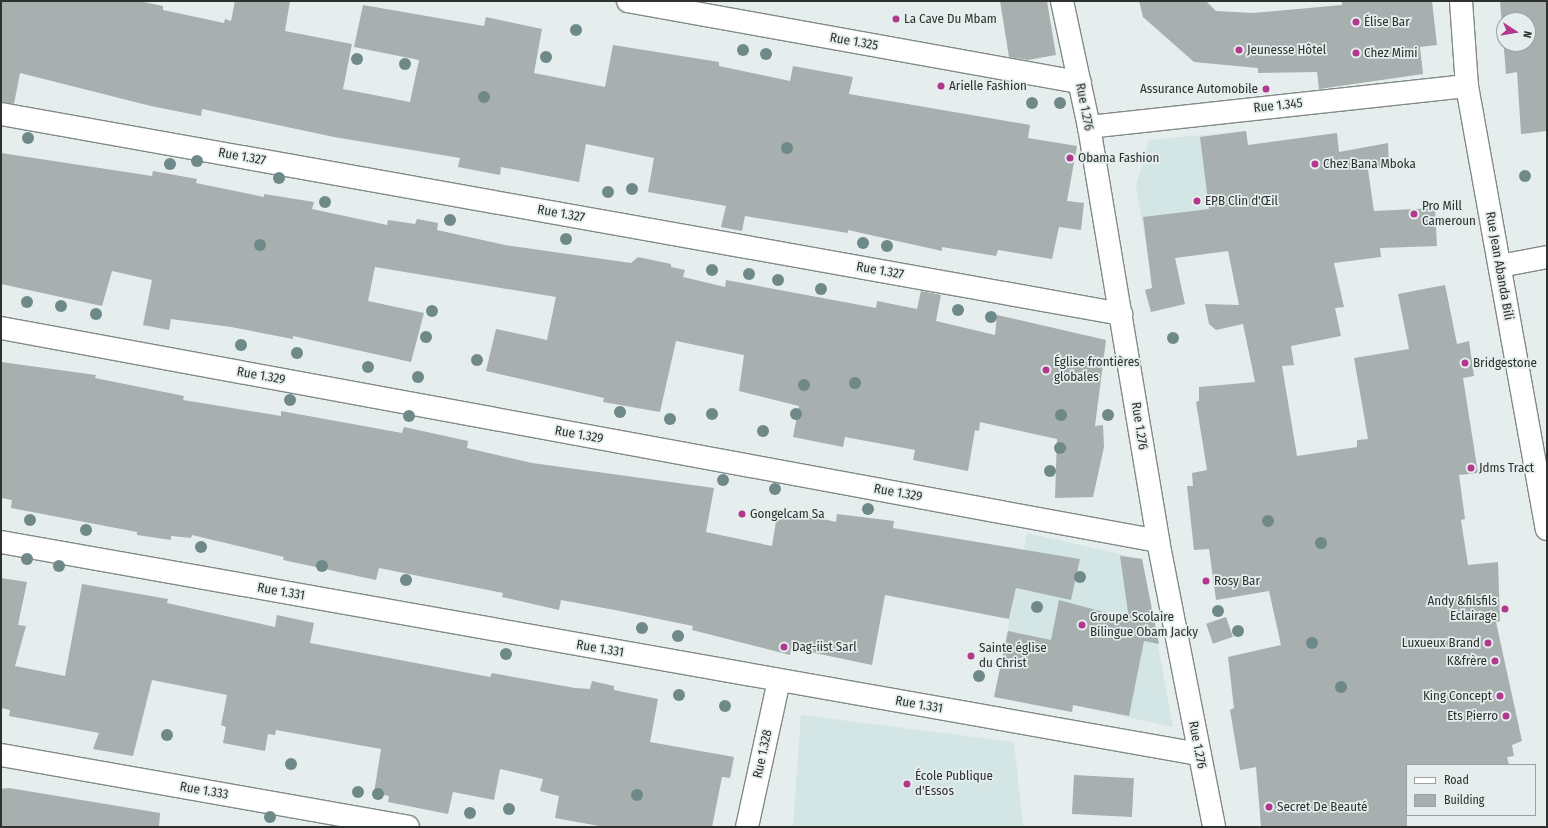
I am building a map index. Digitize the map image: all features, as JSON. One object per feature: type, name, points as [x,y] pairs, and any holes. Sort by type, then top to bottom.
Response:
[{"type":"street","name":"Rue 1.325","points":[[628,1],[1080,82]]},
{"type":"street","name":"Rue 1.276","points":[[1062,1],[1089,127],[1158,541],[1214,827]]},
{"type":"street","name":"Rue Jean Abanda Bili","points":[[1461,1],[1467,86],[1547,529]]},
{"type":"street","name":"Rue 1.345","points":[[1089,127],[1467,86]]},
{"type":"street","name":"Rue 1.327","points":[[1,114],[1121,314]]},
{"type":"street","points":[[1500,266],[1547,257]]},
{"type":"street","name":"Rue 1.329","points":[[1,328],[1158,541]]},
{"type":"street","name":"Rue 1.331","points":[[1,542],[1199,754]]},
{"type":"street","name":"Rue 1.328","points":[[747,827],[779,680]]},
{"type":"street","name":"Rue 1.333","points":[[1,755],[408,827]]},
{"type":"shaded area","name":"EPB Clin d'Œil","points":[[1246,131],[1260,247],[1149,261],[1136,186],[1149,140]]},
{"type":"shaded area","name":"Groupe Scolaire Bilingue Obam Jacky","points":[[1027,533],[1142,559],[1173,727],[1073,705],[1072,712],[994,697]]},
{"type":"shaded area","name":"École Publique d'Essos","points":[[801,715],[1014,742],[1023,827],[793,827]]},
{"type":"building","points":[[1,1],[139,1],[163,6],[163,10],[224,23],[225,19],[231,21],[235,1],[290,1],[285,31],[352,44],[343,89],[410,102],[419,60],[354,47],[363,5],[484,26],[486,17],[542,29],[534,73],[605,87],[613,45],[719,62],[719,66],[790,81],[793,66],[853,77],[849,94],[1030,125],[1028,138],[1077,146],[1067,201],[1084,203],[1081,230],[1059,227],[1052,259],[998,250],[996,256],[942,247],[942,251],[848,230],[848,233],[745,216],[742,231],[721,227],[726,206],[648,192],[654,158],[586,144],[579,182],[501,167],[500,175],[458,167],[460,158],[334,137],[202,109],[201,116],[151,106],[20,73],[14,104],[1,102]]},
{"type":"building","points":[[1000,1],[1047,1],[1056,55],[1028,60],[1009,57]]},
{"type":"building","points":[[1139,1],[1206,1],[1216,11],[1253,13],[1342,5],[1342,1],[1432,1],[1437,45],[1420,47],[1423,74],[1319,89],[1317,72],[1258,73],[1258,68],[1194,62],[1143,17]]},
{"type":"building","points":[[1500,1],[1547,1],[1547,131],[1521,134],[1517,72],[1506,74],[1504,52],[1536,52],[1536,12],[1501,12]]},
{"type":"building","points":[[1246,131],[1248,145],[1337,133],[1339,152],[1388,143],[1389,167],[1368,170],[1374,211],[1435,208],[1437,246],[1380,248],[1381,257],[1334,263],[1344,307],[1335,308],[1341,336],[1291,346],[1294,365],[1282,366],[1297,456],[1357,447],[1357,440],[1368,439],[1354,358],[1409,349],[1398,294],[1445,285],[1457,344],[1469,341],[1474,376],[1463,378],[1478,473],[1459,475],[1465,519],[1461,520],[1468,565],[1498,562],[1500,621],[1496,622],[1522,741],[1512,745],[1514,756],[1507,757],[1509,764],[1406,764],[1407,827],[1261,827],[1256,767],[1240,770],[1230,710],[1234,708],[1228,657],[1281,645],[1269,591],[1216,600],[1209,549],[1194,550],[1187,486],[1193,486],[1192,473],[1207,470],[1196,402],[1199,401],[1199,387],[1255,382],[1243,324],[1216,330],[1209,324],[1205,304],[1239,305],[1228,251],[1175,258],[1185,304],[1151,312],[1145,290],[1152,288],[1143,217],[1209,209],[1200,137]]},
{"type":"building","points":[[1,153],[152,176],[153,171],[197,179],[196,183],[264,197],[264,194],[314,202],[312,209],[387,225],[388,220],[415,224],[417,219],[438,223],[437,230],[505,245],[631,263],[638,257],[671,264],[671,267],[685,270],[683,277],[725,287],[726,280],[876,308],[877,301],[917,309],[921,291],[941,295],[936,321],[995,335],[997,315],[1106,340],[1095,426],[1103,425],[1104,447],[1093,497],[1055,498],[1057,439],[980,422],[979,431],[975,430],[968,471],[913,460],[915,450],[845,437],[843,447],[793,437],[799,406],[739,391],[744,355],[676,341],[660,412],[603,402],[604,398],[486,371],[496,329],[547,340],[556,297],[375,267],[368,301],[424,313],[411,362],[293,336],[293,339],[231,327],[171,319],[169,330],[143,325],[152,280],[112,271],[102,306],[1,284]]},
{"type":"building","points":[[1,362],[96,375],[95,378],[184,396],[183,400],[281,416],[281,411],[402,433],[404,427],[468,441],[467,448],[532,463],[714,488],[706,532],[772,546],[777,515],[801,519],[802,514],[836,522],[837,514],[894,521],[893,528],[1080,559],[1071,600],[1016,588],[1009,619],[885,595],[872,665],[791,648],[790,655],[692,630],[693,626],[561,600],[559,610],[502,597],[503,593],[379,568],[376,580],[283,560],[284,557],[192,535],[191,538],[171,536],[171,540],[137,535],[137,532],[11,508],[12,500],[1,498]]},
{"type":"building","points":[[1120,556],[1142,559],[1159,644],[1144,641],[1129,716],[1073,705],[1072,712],[994,697],[1008,631],[1051,640],[1059,600],[1129,619]]},
{"type":"building","points":[[1,578],[27,582],[18,625],[26,626],[15,666],[65,676],[82,584],[168,599],[167,603],[275,627],[277,615],[314,623],[310,643],[490,677],[492,673],[575,688],[590,689],[592,681],[614,686],[614,690],[658,699],[650,742],[734,757],[730,778],[722,777],[712,827],[605,827],[555,818],[559,796],[540,791],[543,779],[500,769],[494,800],[453,792],[448,814],[388,802],[389,796],[374,793],[381,749],[276,730],[275,735],[268,734],[265,751],[223,743],[226,727],[221,725],[227,695],[152,680],[133,756],[93,749],[99,733],[9,716],[10,710],[1,708]]},
{"type":"building","points":[[1226,617],[1233,637],[1213,644],[1206,624]]},
{"type":"building","points":[[1074,775],[1134,778],[1132,817],[1072,814]]},
{"type":"building","points":[[9,788],[160,813],[159,827],[1,827],[1,789]]},
{"type":"place","name":"La Cave Du Mbam","points":[[896,19]]},
{"type":"place","name":"Élise Bar","points":[[1356,22]]},
{"type":"place","name":"Jeunesse Hôtel","points":[[1239,50]]},
{"type":"place","name":"Chez Mimi","points":[[1356,53]]},
{"type":"place","name":"Arielle Fashion","points":[[941,86]]},
{"type":"place","name":"Assurance Automobile","points":[[1266,89]]},
{"type":"place","name":"Obama Fashion","points":[[1070,158]]},
{"type":"place","name":"Chez Bana Mboka","points":[[1315,164]]},
{"type":"place","name":"EPB Clin d'Œil","points":[[1197,201]]},
{"type":"place","name":"Pro Mill Cameroun","points":[[1414,214]]},
{"type":"place","name":"Bridgestone","points":[[1465,363]]},
{"type":"place","name":"Église frontières globales","points":[[1046,370]]},
{"type":"place","name":"Jdms Tract","points":[[1471,468]]},
{"type":"place","name":"Gongelcam Sa","points":[[742,514]]},
{"type":"place","name":"Rosy Bar","points":[[1206,581]]},
{"type":"place","name":"Andy &filsfils Eclairage","points":[[1505,609]]},
{"type":"place","name":"Groupe Scolaire Bilingue Obam Jacky","points":[[1082,625]]},
{"type":"place","name":"Luxueux Brand","points":[[1488,643]]},
{"type":"place","name":"Dag-iist Sarl","points":[[784,647]]},
{"type":"place","name":"Sainte église du Christ","points":[[971,656]]},
{"type":"place","name":"K&frère","points":[[1495,661]]},
{"type":"place","name":"King Concept","points":[[1500,696]]},
{"type":"place","name":"Ets Pierro","points":[[1506,716]]},
{"type":"place","name":"École Publique d'Essos","points":[[907,784]]},
{"type":"place","name":"Secret De Beauté","points":[[1269,807]]}]
